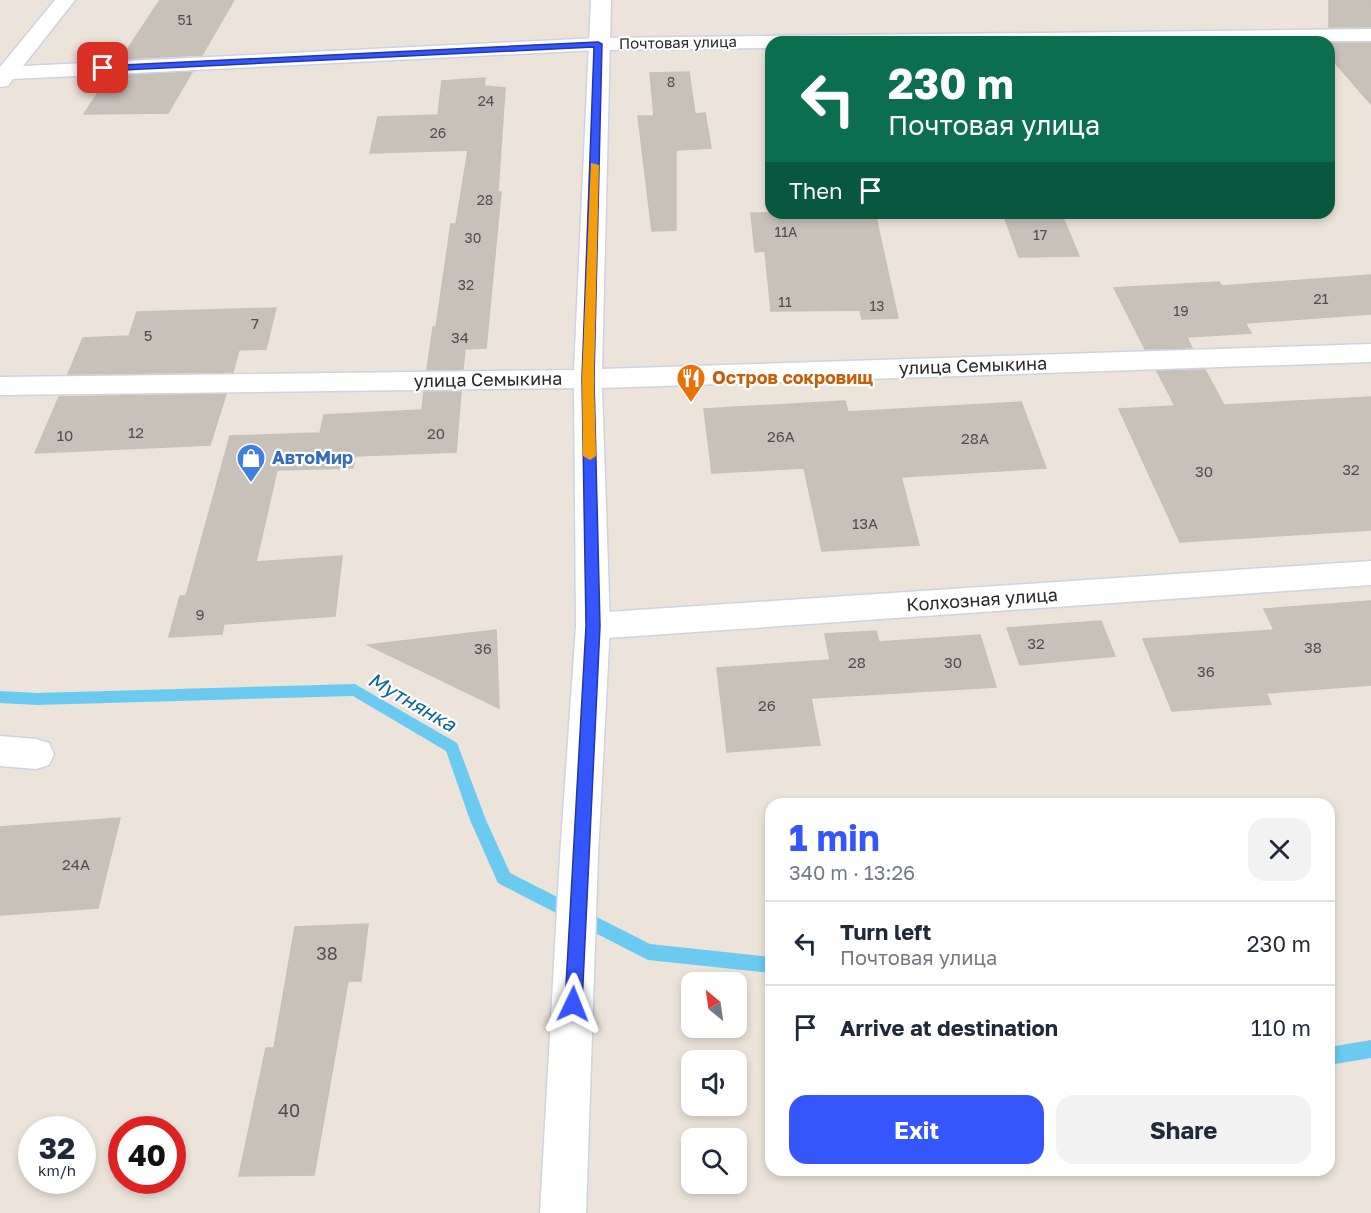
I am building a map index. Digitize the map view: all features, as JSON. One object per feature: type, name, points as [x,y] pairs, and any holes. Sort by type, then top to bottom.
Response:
[{"type":"street","points":[[4,77],[65,0]]},
{"type":"street","points":[[563,1213],[579,856],[593,626],[588,379],[598,44],[602,0]]},
{"type":"street","points":[[1287,36],[1371,35]]},
{"type":"street","name":"Почтовая улица","points":[[4,77],[598,44],[765,42]]},
{"type":"street","name":"улица Семыкина","points":[[0,386],[588,379],[1371,353]]},
{"type":"street","name":"Колхозная улица","points":[[593,626],[1371,573]]},
{"type":"street","points":[[0,751],[36,754]]},
{"type":"building","points":[[160,0],[234,0],[202,55],[121,59]]},
{"type":"building","points":[[1329,0],[1371,0],[1371,27],[1329,27]]},
{"type":"building","points":[[1335,43],[1371,43],[1371,104],[1335,63]]},
{"type":"building","points":[[192,72],[168,113],[84,114],[109,76]]},
{"type":"building","points":[[689,72],[695,114],[705,113],[711,148],[676,150],[676,230],[652,231],[638,116],[654,116],[650,73]]},
{"type":"building","points":[[485,78],[484,86],[505,88],[498,192],[501,192],[486,348],[465,349],[463,369],[427,370],[433,327],[436,327],[451,224],[456,224],[468,150],[370,153],[378,117],[438,115],[442,81]]},
{"type":"building","points":[[751,213],[765,213],[765,219],[876,219],[898,318],[862,319],[860,310],[771,311],[765,251],[755,252]]},
{"type":"building","points":[[1005,219],[1064,219],[1079,256],[1019,257]]},
{"type":"building","points":[[1371,275],[1371,314],[1245,323],[1251,333],[1187,337],[1192,348],[1145,349],[1114,288],[1219,282],[1222,286]]},
{"type":"building","points":[[276,308],[266,349],[239,350],[233,372],[68,374],[83,338],[129,336],[137,312]]},
{"type":"building","points":[[1205,370],[1224,405],[1371,397],[1371,530],[1180,542],[1119,409],[1175,406],[1157,371]]},
{"type":"building","points":[[424,392],[461,392],[456,452],[355,456],[353,468],[277,470],[256,562],[342,556],[335,616],[224,624],[222,634],[169,637],[180,596],[186,596],[230,436],[320,433],[324,415],[422,410]]},
{"type":"building","points":[[226,394],[210,445],[35,453],[59,397]]},
{"type":"building","points":[[845,401],[848,412],[1021,402],[1046,468],[901,477],[919,545],[822,551],[804,468],[712,473],[704,409]]},
{"type":"building","points":[[1371,601],[1371,685],[1266,693],[1271,704],[1172,711],[1143,639],[1274,630],[1264,609]]},
{"type":"building","points":[[1101,621],[1115,656],[1020,665],[1007,628]]},
{"type":"building","points":[[496,630],[499,708],[368,645]]},
{"type":"building","points":[[876,631],[879,642],[980,635],[996,687],[811,698],[820,745],[727,752],[717,668],[830,660],[825,634]]},
{"type":"building","points":[[120,818],[98,908],[0,915],[0,827]]},
{"type":"building","points":[[368,924],[361,981],[348,981],[314,1175],[239,1176],[266,1048],[274,1048],[295,927]]},
{"type":"waterway","name":"Мутнянка","points":[[0,697],[37,699],[355,690],[452,747],[478,820],[504,878],[648,952],[765,964]]},
{"type":"waterway","name":"Мутнянка","points":[[1335,1055],[1371,1049]]},
{"type":"slow traffic","points":[[590,456],[588,379],[594,165]]},
{"type":"place","name":"Остров сокровищ","points":[[691,404]]},
{"type":"place","name":"АвтоМир","points":[[251,484]]},
{"type":"route","points":[[103,68],[598,44],[588,379],[593,626],[579,856],[573,1004]]}]
